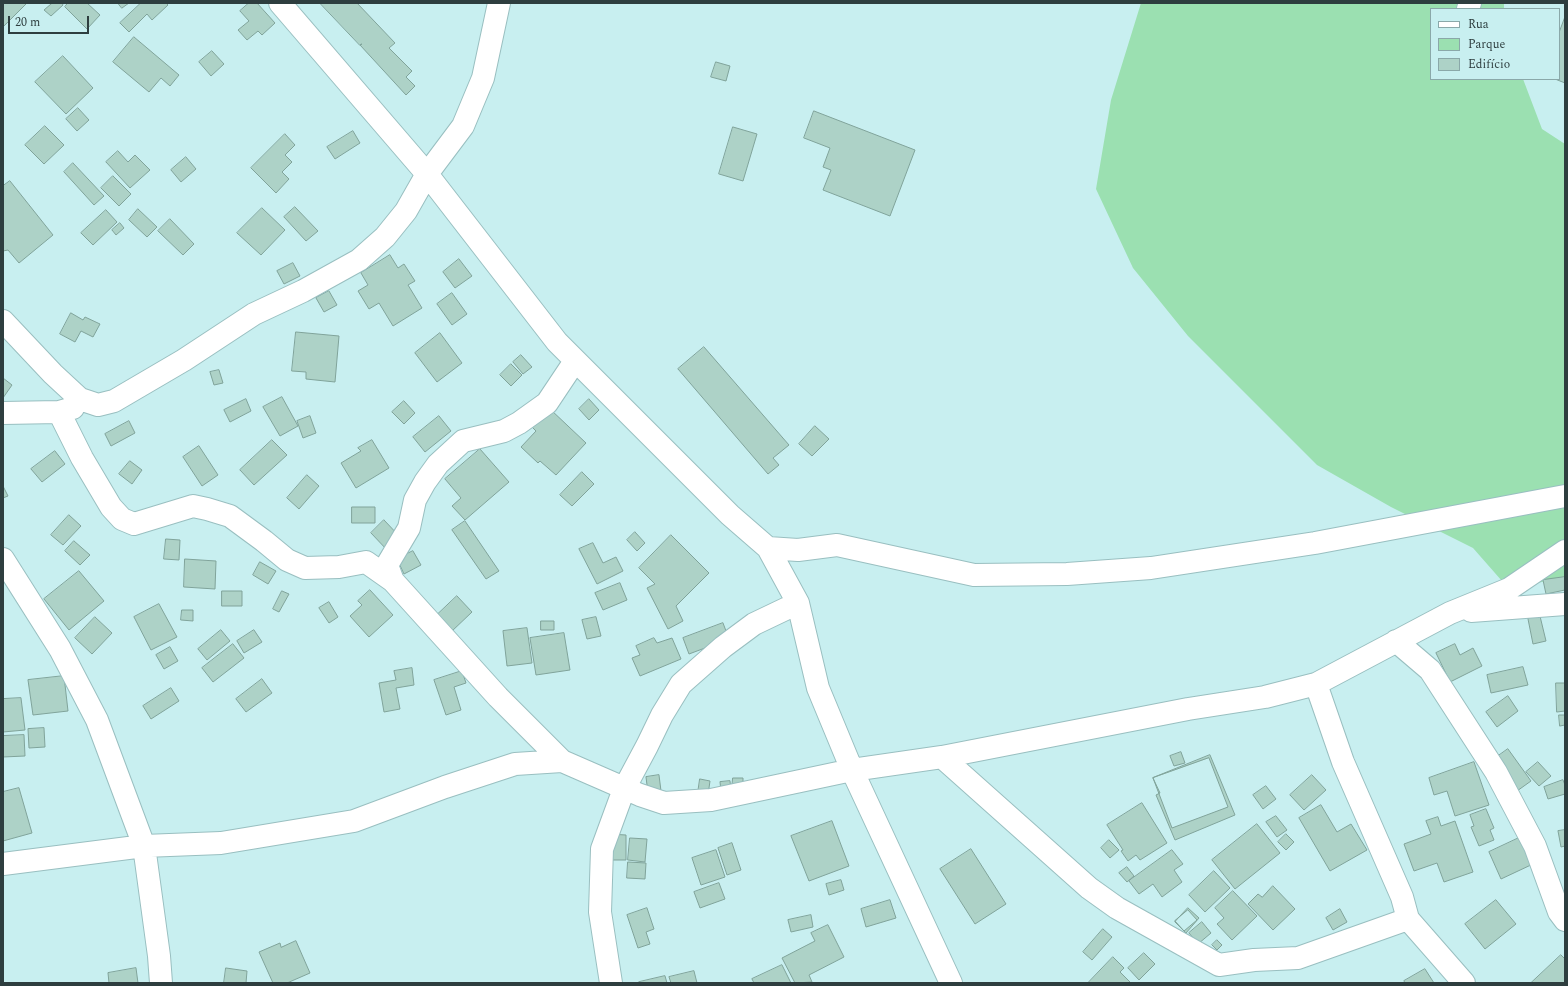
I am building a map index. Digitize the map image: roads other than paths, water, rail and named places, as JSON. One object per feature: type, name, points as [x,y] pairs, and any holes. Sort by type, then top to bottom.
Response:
[{"type":"street","points":[[280,3],[427,174],[557,342],[730,515],[768,548],[798,603],[818,688],[852,770],[951,983]]},
{"type":"street","points":[[3,321],[53,374],[80,399],[98,405],[114,401],[184,360],[254,314],[303,291],[359,260],[385,237],[406,211],[427,174],[463,126],[482,78],[500,3]]},
{"type":"street","points":[[393,582],[387,565],[409,528],[415,500],[425,482],[438,464],[463,441],[504,431],[547,403],[575,360]]},
{"type":"street","points":[[3,414],[59,412],[90,403]]},
{"type":"street","points":[[59,412],[85,464],[111,507],[122,519],[134,524],[193,506],[230,516],[287,560],[305,568],[339,567],[366,562],[393,582],[498,697],[562,761],[624,789],[664,802],[711,800],[852,770],[942,757],[1188,709],[1265,697],[1316,684],[1450,613],[1509,589],[1565,551]]},
{"type":"street","points":[[768,548],[798,550],[837,545],[974,575],[1067,574],[1151,568],[1315,543],[1565,496]]},
{"type":"street","points":[[3,559],[60,649],[97,720],[144,846],[159,956],[161,983]]},
{"type":"street","points":[[604,980],[600,912],[602,849],[624,789],[648,746],[662,715],[681,684],[722,647],[754,624],[798,603]]},
{"type":"street","points":[[1450,613],[1565,604]]},
{"type":"street","points":[[1396,641],[1430,670],[1496,772],[1535,846],[1559,912],[1565,920]]},
{"type":"street","points":[[1316,684],[1343,762],[1402,897],[1408,919],[1464,983]]},
{"type":"street","points":[[942,757],[1089,888],[1117,908],[1219,965],[1254,960],[1298,958],[1408,919]]},
{"type":"street","points":[[3,864],[144,846],[221,843],[354,821],[445,787],[515,764],[562,761]]}]
